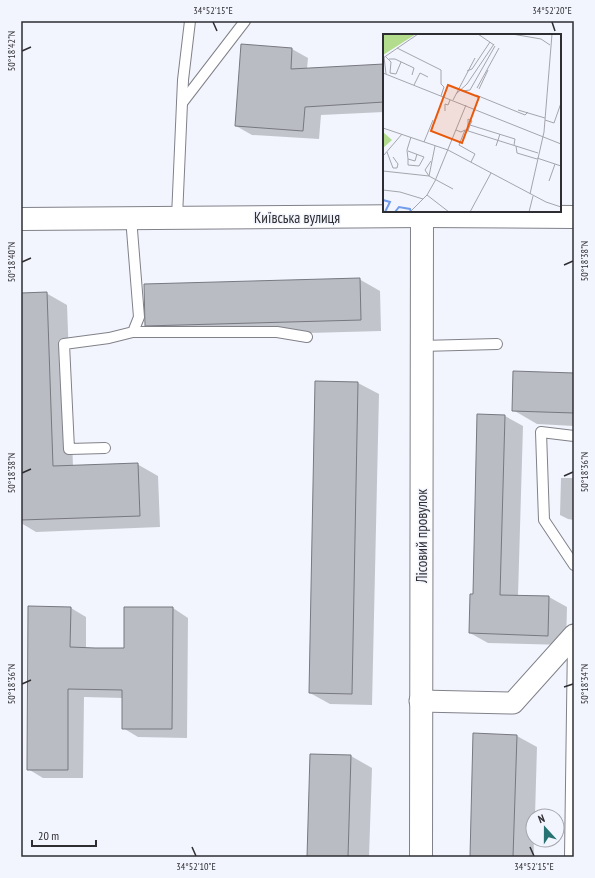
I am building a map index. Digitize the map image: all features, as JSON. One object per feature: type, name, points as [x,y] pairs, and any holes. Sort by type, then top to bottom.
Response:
[{"type":"main road","name":"Київська вулиця","points":[[21,231],[132,230],[574,216]]},
{"type":"main road","name":"Київська вулиця","points":[[21,219],[177,217],[422,222],[574,230]]},
{"type":"main road","name":"Лісовий провулок","points":[[420,857],[422,222]]},
{"type":"street","points":[[420,701],[513,703],[573,635]]},
{"type":"lane","points":[[177,217],[182,103],[190,21]]},
{"type":"lane","points":[[182,103],[245,21]]},
{"type":"lane","points":[[132,230],[140,317],[133,332]]},
{"type":"lane","points":[[105,448],[69,449],[64,344],[110,338],[133,332],[277,332],[307,337]]},
{"type":"lane","points":[[421,346],[497,344]]},
{"type":"lane","points":[[574,436],[541,432],[544,520],[574,565]]},
{"type":"lane","points":[[570,857],[573,635]]},
{"type":"building","points":[[241,44],[292,48],[291,69],[383,64],[383,102],[305,107],[303,131],[235,126]]},
{"type":"building","points":[[360,278],[361,320],[145,326],[144,284]]},
{"type":"building","points":[[47,292],[53,466],[138,463],[140,516],[21,520],[21,293]]},
{"type":"building","points":[[513,371],[574,373],[574,413],[512,411]]},
{"type":"building","points":[[315,381],[358,382],[352,694],[309,693]]},
{"type":"building","points":[[477,414],[505,415],[500,595],[549,596],[548,636],[469,633],[470,594],[473,594]]},
{"type":"building","points":[[28,606],[71,607],[70,647],[95,648],[124,648],[124,607],[173,607],[172,729],[122,729],[122,690],[68,689],[68,770],[27,770]]},
{"type":"building","points":[[473,733],[517,735],[513,857],[470,857]]},
{"type":"building","points":[[310,754],[351,755],[348,857],[307,857]]}]
